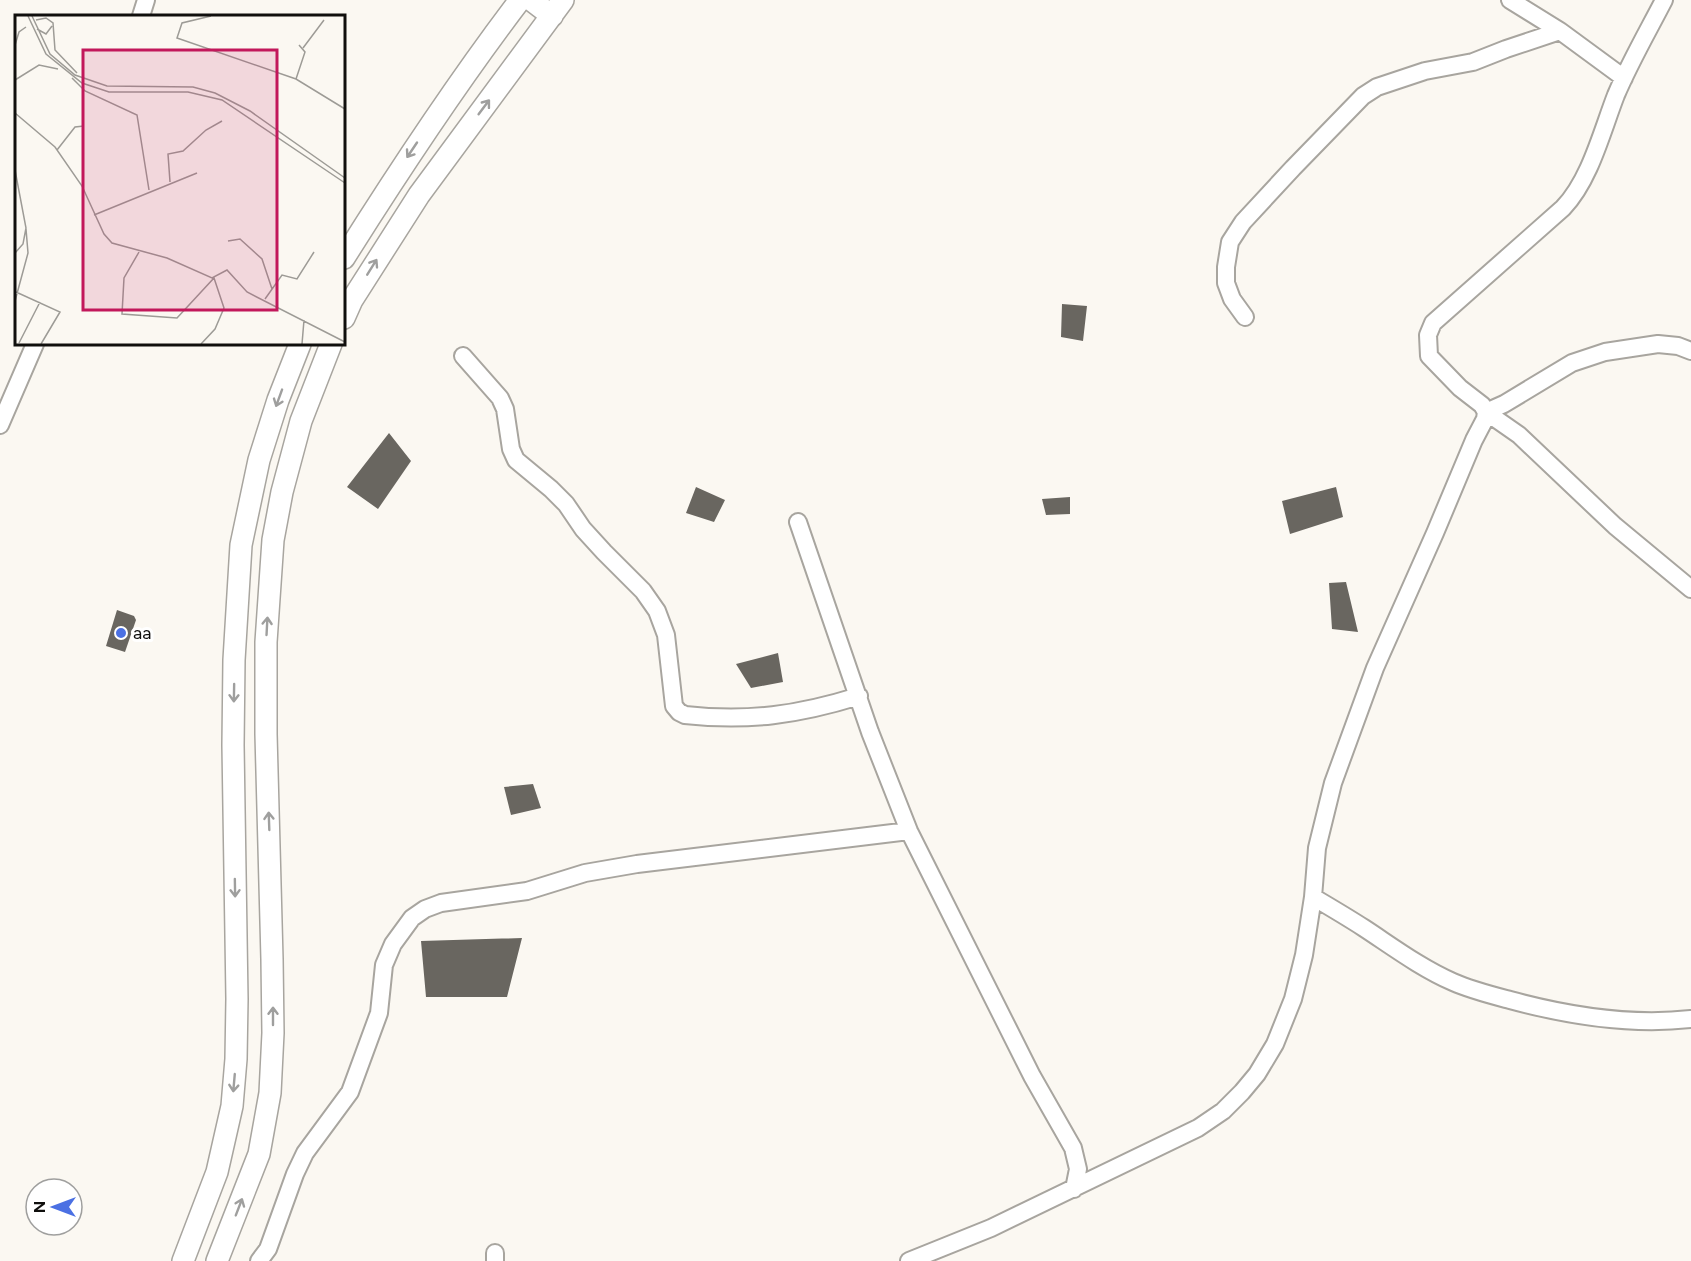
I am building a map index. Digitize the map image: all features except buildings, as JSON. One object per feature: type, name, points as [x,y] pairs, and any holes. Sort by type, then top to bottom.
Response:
[{"type":"main road","points":[[345,256],[394,177],[465,72],[520,0]]},
{"type":"main road","points":[[345,316],[352,300],[419,195],[557,8],[531,0]]},
{"type":"main road","points":[[183,1261],[217,1172],[232,1106],[236,1059],[233,745],[234,660],[241,545],[259,460],[278,400],[300,345]]},
{"type":"main road","points":[[218,1261],[259,1154],[270,1093],[273,1033],[266,642],[273,540],[282,492],[301,421],[331,345]]},
{"type":"main road","points":[[174,1261],[198,1224]]},
{"type":"street","points":[[141,15],[146,0]]},
{"type":"street","points":[[1510,0],[1560,32],[1624,78]]},
{"type":"street","points":[[1664,0],[1624,78],[1591,159],[1568,202],[1433,323],[1428,335],[1430,356],[1460,388],[1482,405],[1486,412],[1519,435],[1615,526],[1691,589]]},
{"type":"street","points":[[1245,317],[1232,299],[1226,283],[1230,242],[1243,222],[1363,96],[1377,87],[1418,74],[1473,62],[1560,32]]},
{"type":"street","points":[[1486,412],[1504,404],[1572,363],[1605,352],[1658,344],[1678,346],[1691,351]]},
{"type":"street","points":[[0,425],[34,345]]},
{"type":"street","points":[[463,356],[500,398],[505,409],[516,460],[566,504],[597,544],[643,591],[657,611],[666,635],[672,696],[679,712],[692,716],[770,717],[859,696]]},
{"type":"street","points":[[909,1261],[991,1228],[1198,1128],[1223,1111],[1257,1074],[1275,1044],[1293,999],[1304,955],[1313,897],[1314,869],[1323,823],[1356,716],[1470,449],[1485,419],[1486,412]]},
{"type":"street","points":[[798,522],[870,732],[909,831],[1027,1066],[1073,1148],[1078,1170],[1074,1189]]},
{"type":"street","points":[[259,1261],[268,1249],[305,1153],[350,1092],[379,1013],[384,965],[393,944],[412,918],[425,909],[441,903],[527,891],[585,873],[616,868],[909,831]]},
{"type":"street","points":[[1313,897],[1432,971],[1454,983],[1484,993],[1532,1006],[1617,1020],[1662,1022],[1691,1020]]},
{"type":"place","name":"aa","points":[[121,633]]}]
